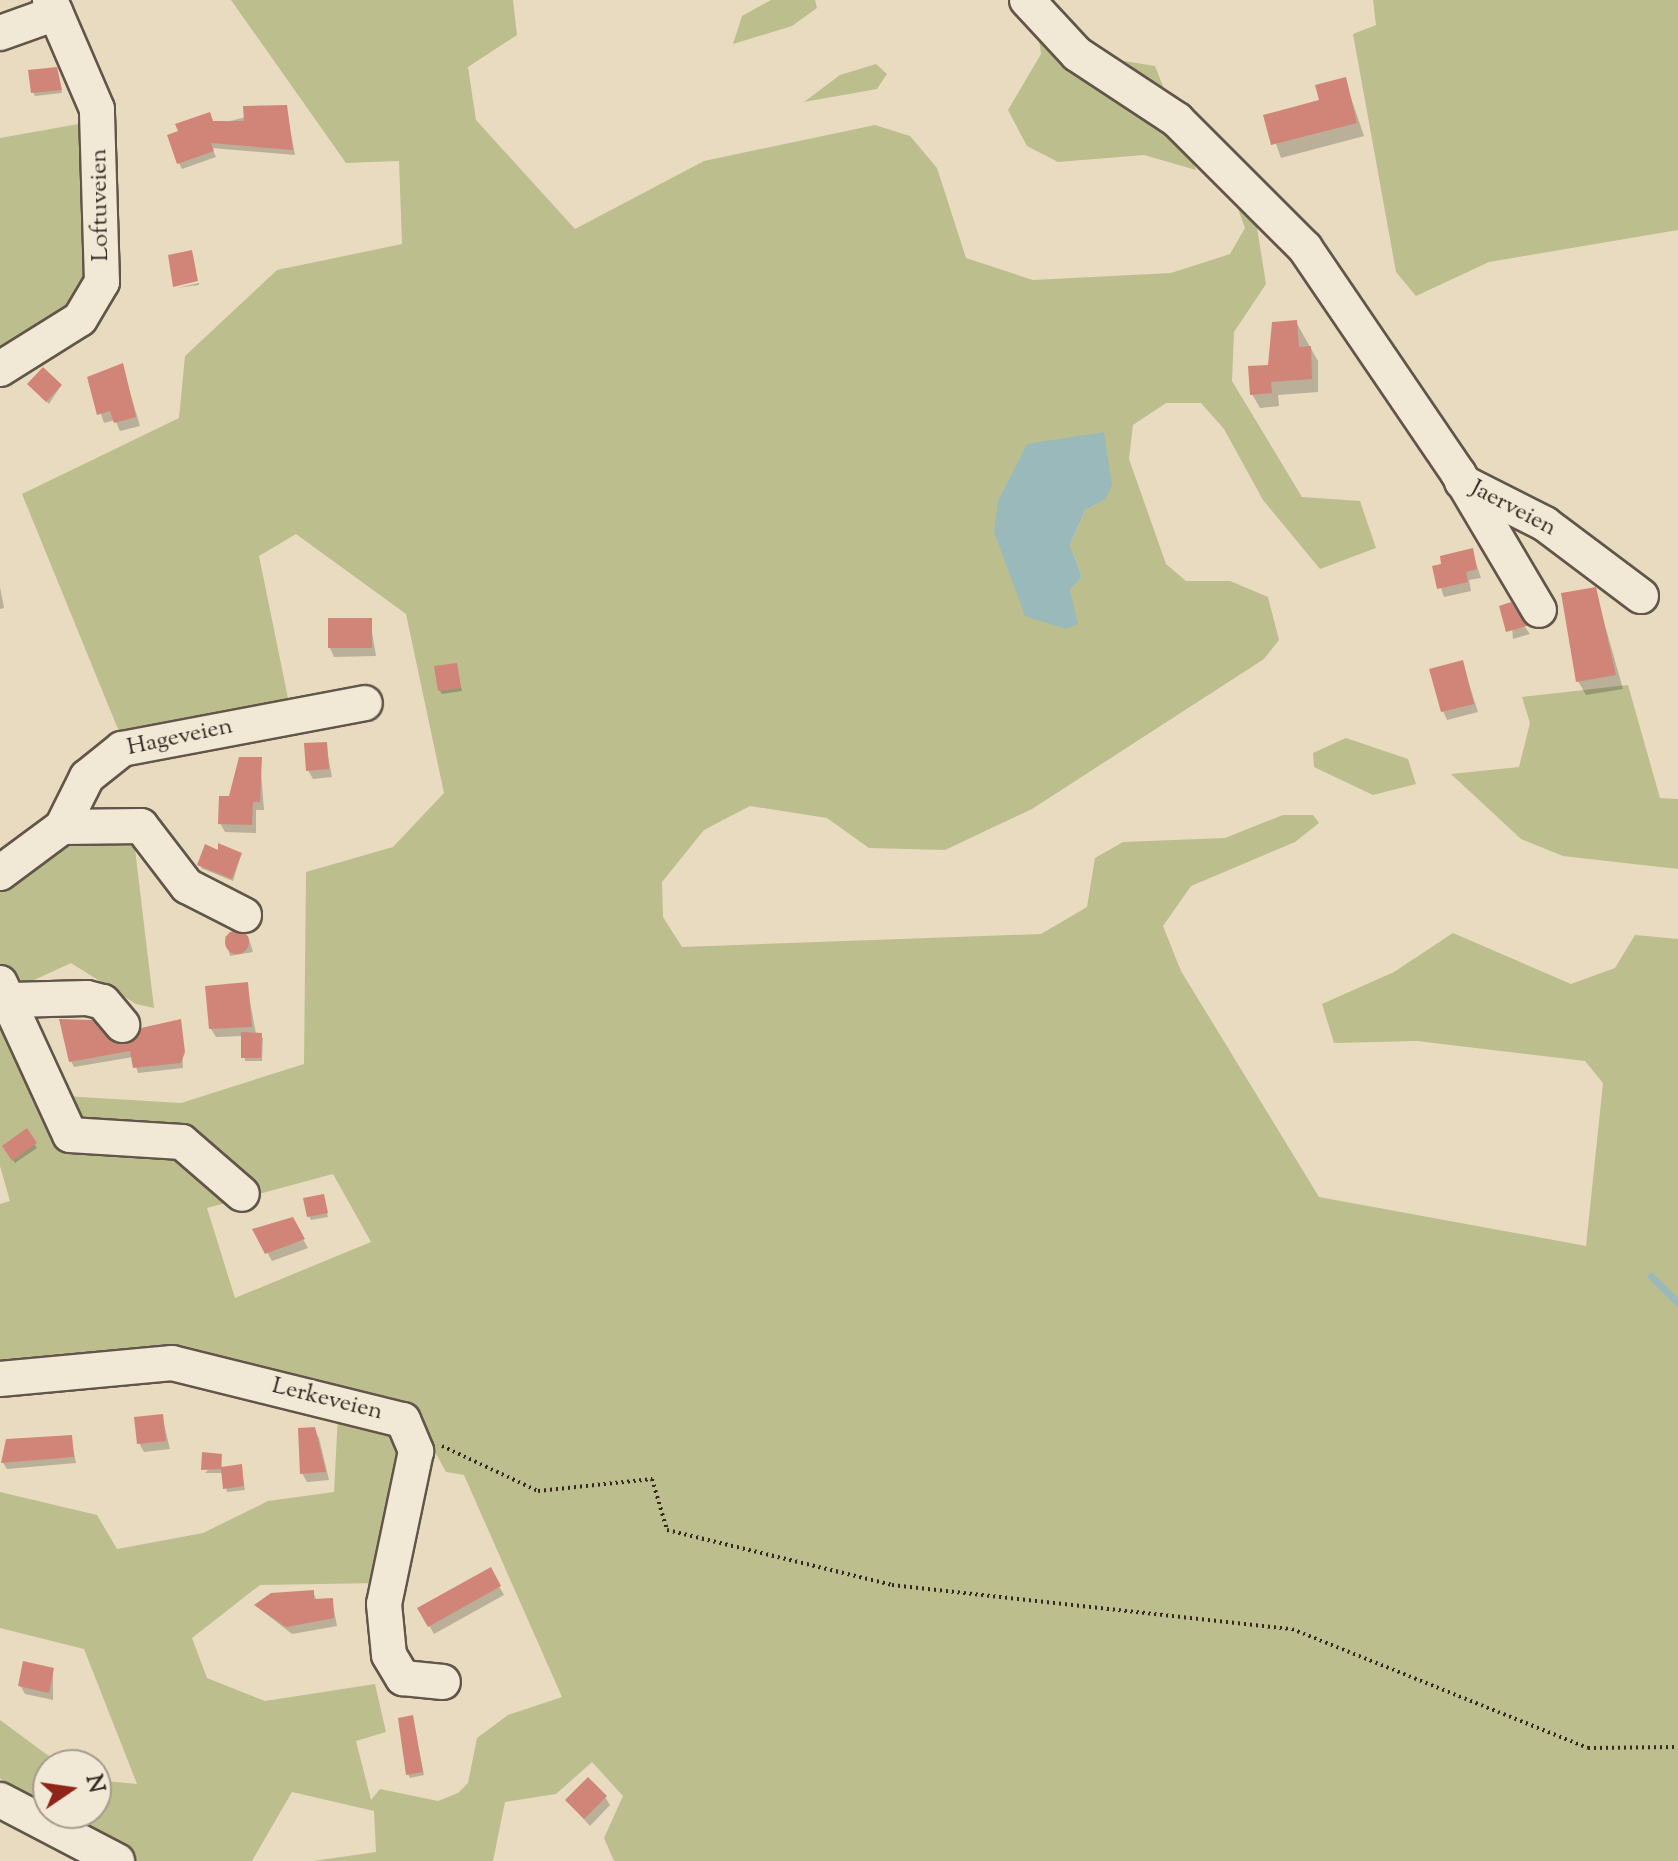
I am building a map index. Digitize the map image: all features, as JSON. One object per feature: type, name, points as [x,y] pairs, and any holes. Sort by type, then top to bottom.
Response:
[{"type":"street","points":[[1027,0],[1077,54],[1177,120],[1305,248],[1462,481]]},
{"type":"street","points":[[0,33],[53,7]]},
{"type":"street","name":"Loftuveien","points":[[0,369],[80,319],[102,282],[97,109],[53,7]]},
{"type":"street","name":"Jaerveien","points":[[1462,481],[1545,524],[1641,596]]},
{"type":"street","name":"Jaerveien","points":[[1462,481],[1539,610]]},
{"type":"street","name":"Hageveien","points":[[0,873],[62,827],[87,777],[122,749],[365,703]]},
{"type":"street","points":[[62,827],[141,826],[187,886],[244,915]]},
{"type":"street","points":[[122,1025],[103,1002],[6,992],[70,1135],[182,1142],[242,1194]]},
{"type":"street","name":"Lerkeveien","points":[[0,1379],[172,1363],[250,1379],[395,1416],[414,1433],[411,1494],[384,1604],[391,1666],[415,1681],[443,1682]]},
{"type":"street","points":[[0,1800],[117,1861]]},
{"type":"path","points":[[414,1433],[538,1491],[652,1479],[667,1530],[892,1585],[1292,1629],[1588,1748],[1678,1747]]},
{"type":"green space","points":[[231,0],[513,0],[517,35],[468,67],[476,120],[575,229],[704,161],[875,125],[910,136],[937,168],[966,258],[1033,280],[1171,273],[1230,254],[1245,228],[1237,206],[1256,221],[1266,284],[1234,332],[1232,381],[1302,497],[1360,501],[1376,548],[1320,569],[1263,500],[1224,429],[1201,403],[1166,403],[1133,425],[1129,459],[1166,564],[1186,581],[1230,581],[1268,597],[1279,640],[1264,659],[1032,809],[945,850],[869,848],[827,818],[750,806],[704,830],[662,882],[663,917],[682,947],[1041,934],[1087,907],[1095,858],[1123,842],[1225,838],[1283,815],[1313,815],[1319,823],[1295,842],[1191,886],[1163,926],[1181,971],[1319,1197],[1586,1246],[1603,1083],[1585,1061],[1417,1041],[1334,1043],[1322,1004],[1394,972],[1453,933],[1571,984],[1615,968],[1635,935],[1678,939],[1678,1861],[614,1861],[604,1838],[623,1796],[592,1762],[556,1794],[505,1802],[493,1861],[313,1861],[376,1852],[374,1811],[292,1792],[252,1861],[117,1861],[66,1829],[112,1829],[112,1782],[137,1784],[84,1649],[0,1628],[0,1492],[97,1515],[117,1549],[203,1533],[268,1501],[334,1492],[339,1395],[228,1365],[0,1392],[0,1204],[10,1201],[0,1166],[0,886],[53,843],[133,832],[154,1008],[136,1004],[71,963],[21,986],[64,1096],[181,1103],[304,1064],[306,872],[393,847],[444,793],[406,614],[296,534],[259,556],[290,708],[120,734],[22,494],[179,418],[185,356],[277,270],[402,244],[399,161],[346,163]],"holes":[[[1027,444],[1105,500],[1085,510],[1070,545],[1082,577],[1070,590],[1072,604]],[[333,1174],[371,1242],[235,1298],[207,1208]],[[423,1430],[446,1472],[464,1475],[562,1697],[508,1715],[477,1738],[468,1783],[458,1793],[438,1801],[380,1789],[371,1800],[356,1741],[386,1732],[375,1684],[265,1701],[207,1678],[192,1638],[260,1585],[379,1583]]]},
{"type":"green space","points":[[771,0],[815,0],[817,8],[792,26],[733,44],[742,16]]},
{"type":"green space","points":[[1010,0],[1045,0],[1112,59],[1155,66],[1196,170],[1144,155],[1058,162],[1027,146],[1008,110],[1041,54],[1038,32]]},
{"type":"green space","points":[[1373,0],[1678,0],[1678,230],[1489,262],[1416,296],[1396,272],[1353,34],[1376,25]]},
{"type":"green space","points":[[876,64],[887,74],[877,89],[804,102],[840,75]]},
{"type":"green space","points":[[90,122],[88,275],[79,305],[0,356],[0,138]]},
{"type":"green space","points":[[1628,685],[1660,798],[1678,799],[1678,869],[1563,856],[1521,839],[1451,774],[1519,767],[1530,723],[1522,697]]},
{"type":"green space","points":[[1346,738],[1408,759],[1416,784],[1373,795],[1314,767],[1313,753]]},
{"type":"green space","points":[[0,1720],[39,1749],[32,1749],[32,1808],[20,1800],[0,1778]]},
{"type":"water","points":[[1104,432],[1112,485],[1105,500],[1085,510],[1070,545],[1082,577],[1070,590],[1078,624],[1066,629],[1025,616],[994,532],[998,501],[1027,444]]},
{"type":"building","points":[[57,67],[62,90],[31,93],[28,70]]},
{"type":"building","points":[[1346,77],[1357,123],[1271,145],[1263,115],[1319,100],[1315,85]]},
{"type":"building","points":[[287,105],[293,150],[211,143],[214,151],[177,164],[167,135],[178,131],[175,124],[210,112],[213,121],[244,121],[243,106]]},
{"type":"building","points":[[192,250],[198,281],[173,287],[168,255]]},
{"type":"building","points":[[1297,320],[1299,347],[1311,346],[1312,379],[1271,382],[1272,393],[1250,395],[1248,366],[1268,365],[1272,322]]},
{"type":"building","points":[[123,363],[136,417],[114,423],[110,411],[97,415],[87,377]]},
{"type":"building","points":[[43,367],[62,385],[46,402],[27,384]]},
{"type":"building","points":[[1473,548],[1477,569],[1466,572],[1468,582],[1437,589],[1432,566],[1441,564],[1440,556]]},
{"type":"building","points":[[1596,587],[1616,675],[1576,682],[1561,593]]},
{"type":"building","points":[[1511,602],[1527,626],[1506,632],[1499,606]]},
{"type":"building","points":[[328,618],[372,618],[372,648],[328,648]]},
{"type":"building","points":[[1463,660],[1474,704],[1441,712],[1429,669]]},
{"type":"building","points":[[457,663],[461,688],[438,691],[434,666]]},
{"type":"building","points":[[327,742],[329,769],[306,771],[304,743]]},
{"type":"building","points":[[239,757],[262,757],[260,802],[253,802],[252,825],[218,824],[219,796],[229,796]]},
{"type":"building","points":[[218,843],[242,853],[232,879],[197,865],[205,844],[218,850]]},
{"type":"building","points":[[237,930],[246,933],[249,942],[246,951],[237,954],[228,951],[225,942],[228,933]]},
{"type":"building","points":[[248,982],[252,1027],[209,1029],[205,986]]},
{"type":"building","points":[[59,1019],[92,1020],[125,1045],[141,1028],[181,1019],[185,1052],[181,1063],[133,1068],[130,1051],[69,1062]]},
{"type":"building","points":[[241,1032],[262,1033],[261,1058],[241,1058]]},
{"type":"building","points":[[27,1128],[37,1143],[12,1161],[2,1146]]},
{"type":"building","points":[[324,1194],[328,1213],[307,1217],[303,1198]]},
{"type":"building","points":[[293,1217],[305,1239],[265,1254],[252,1229]]},
{"type":"building","points":[[163,1414],[166,1441],[137,1444],[134,1417]]},
{"type":"building","points":[[315,1427],[326,1472],[300,1474],[298,1428]]},
{"type":"building","points":[[72,1435],[74,1457],[1,1463],[6,1439]]},
{"type":"building","points":[[202,1452],[222,1454],[221,1467],[242,1464],[244,1486],[223,1489],[221,1469],[201,1470]]},
{"type":"building","points":[[491,1567],[501,1586],[428,1627],[417,1608]]},
{"type":"building","points":[[314,1590],[314,1599],[333,1598],[334,1618],[286,1627],[254,1605],[271,1593]]},
{"type":"building","points":[[23,1661],[54,1668],[49,1693],[18,1686]]},
{"type":"building","points":[[413,1715],[423,1772],[406,1775],[398,1718]]},
{"type":"building","points":[[588,1777],[607,1796],[584,1819],[565,1800]]},
{"type":"waterway","points":[[1651,1276],[1678,1303]]}]
